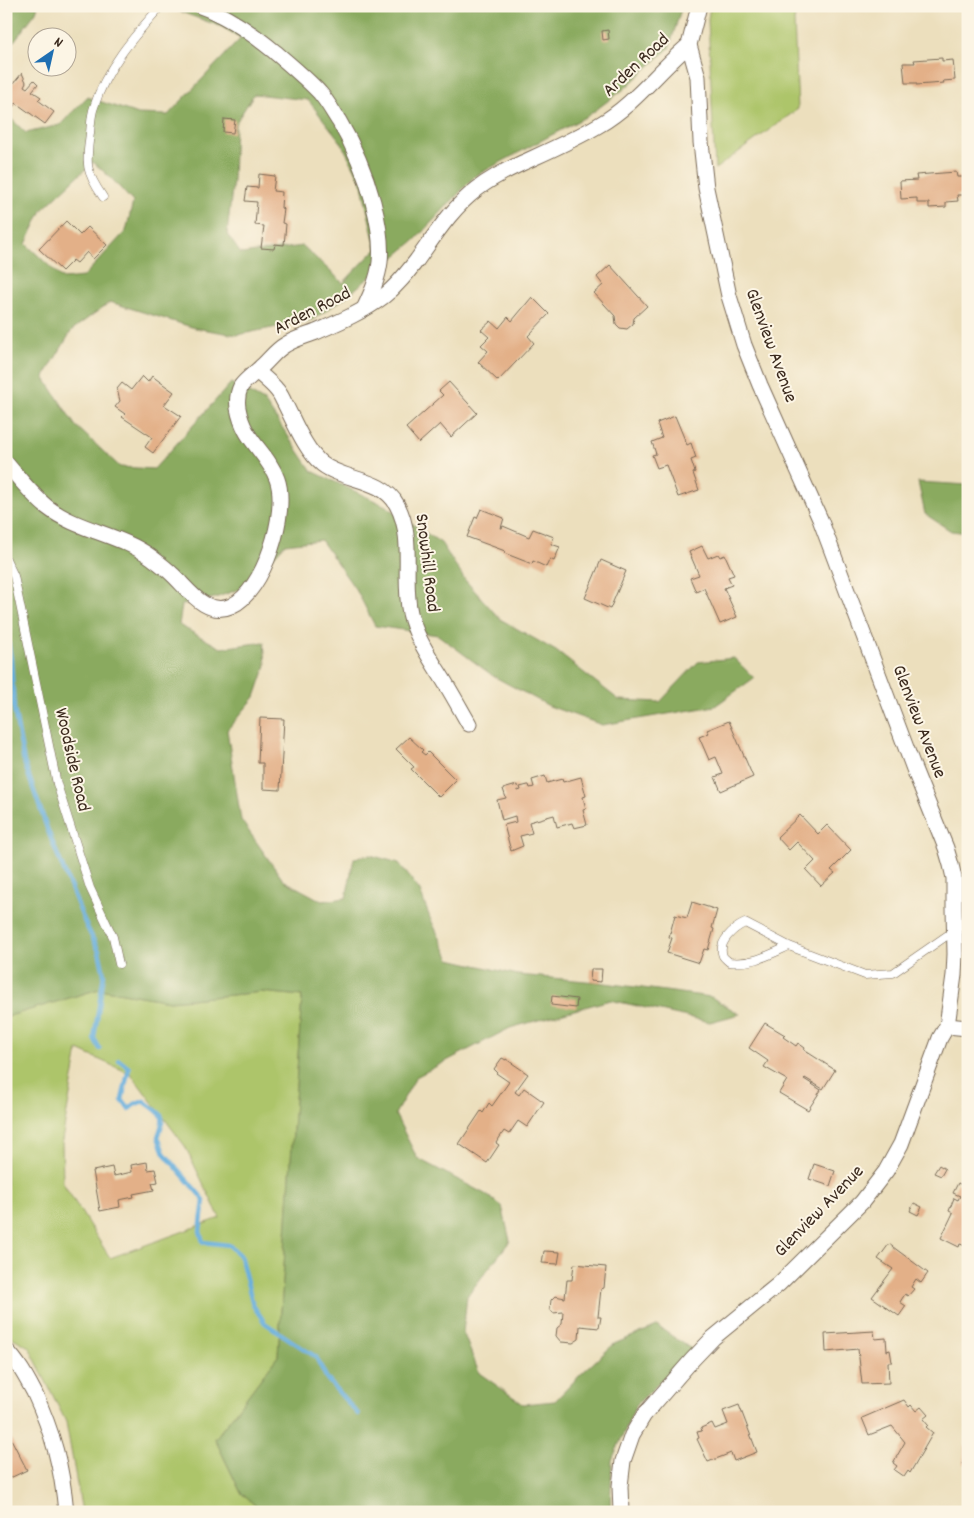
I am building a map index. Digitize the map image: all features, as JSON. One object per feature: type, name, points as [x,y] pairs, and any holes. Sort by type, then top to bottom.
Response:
[{"type":"street","points":[[200,6],[240,25],[293,67],[321,94],[353,144],[366,175],[376,216],[380,250],[378,272],[364,309]]},
{"type":"street","points":[[689,46],[699,6]]},
{"type":"street","name":"Arden Road","points":[[6,463],[46,507],[63,517],[125,542],[149,555],[170,572],[199,601],[207,606],[217,609],[228,608],[235,604],[255,584],[275,535],[281,508],[280,490],[274,472],[252,443],[240,419],[237,402],[240,388],[285,345],[350,318],[384,296],[398,283],[449,216],[463,200],[480,186],[503,172],[601,124],[625,108],[670,62],[689,46]]},
{"type":"street","name":"Glenview Avenue","points":[[621,1512],[620,1486],[623,1461],[632,1435],[644,1415],[713,1338],[779,1284],[862,1202],[886,1171],[901,1144],[940,1038],[947,1026],[954,976],[955,930],[952,865],[820,519],[744,345],[729,296],[706,188],[701,142],[698,77],[689,46]]},
{"type":"street","name":"Snowhill Road","points":[[257,371],[277,389],[306,444],[316,458],[335,472],[381,488],[396,502],[406,538],[410,613],[426,655],[469,724]]},
{"type":"street","points":[[947,1026],[968,1028]]},
{"type":"street","points":[[6,1350],[15,1358],[46,1417],[58,1453],[66,1512]]},
{"type":"lane","points":[[103,197],[91,180],[87,161],[93,109],[102,85],[121,53],[161,6]]},
{"type":"lane","name":"Woodside Road","points":[[6,559],[14,576],[57,784],[90,888],[113,937],[119,964]]},
{"type":"lane","points":[[789,946],[755,961],[737,963],[729,962],[723,955],[722,946],[728,935],[738,926],[745,923],[789,946],[864,975],[893,973],[955,930]]},
{"type":"green space","points":[[6,6],[38,6],[36,12],[6,52]]},
{"type":"green space","points":[[165,6],[682,6],[669,48],[624,89],[589,115],[475,176],[415,240],[342,300],[312,320],[237,335],[195,328],[110,302],[72,330],[44,377],[75,425],[120,467],[154,469],[231,383],[264,401],[312,471],[386,506],[441,543],[465,580],[500,619],[556,651],[619,700],[660,702],[698,662],[734,658],[754,678],[715,706],[602,725],[549,706],[493,676],[438,635],[375,626],[358,593],[321,540],[285,544],[245,587],[215,598],[182,605],[179,625],[221,648],[264,642],[266,665],[255,697],[227,730],[241,820],[283,880],[322,901],[346,898],[354,858],[370,855],[399,863],[420,891],[430,918],[450,959],[518,975],[597,982],[711,997],[740,1014],[710,1022],[610,1000],[510,1028],[416,1077],[395,1114],[417,1158],[485,1194],[502,1206],[510,1241],[467,1296],[463,1332],[479,1373],[523,1404],[555,1401],[614,1344],[657,1326],[693,1350],[636,1405],[612,1460],[610,1512],[263,1512],[241,1493],[215,1439],[278,1356],[302,996],[262,992],[170,1001],[99,989],[6,1017],[6,114],[26,133],[60,125],[87,97],[138,114],[168,115],[241,38],[222,27]],"holes":[[[254,94],[308,100],[341,142],[361,181],[376,249],[343,283],[303,246],[241,254],[227,234],[233,180],[235,124]],[[93,162],[133,202],[126,231],[83,277],[63,279],[26,244],[42,210]]]},
{"type":"green space","points":[[710,6],[797,6],[794,21],[798,109],[715,169],[708,19]]},
{"type":"green space","points":[[918,482],[968,485],[968,533],[951,531],[925,514]]},
{"type":"green space","points":[[99,989],[170,1001],[262,992],[302,996],[278,1356],[215,1439],[241,1493],[263,1512],[82,1512],[66,1422],[29,1347],[6,1334],[6,1017]],"holes":[[[78,1050],[131,1074],[185,1146],[220,1218],[110,1258],[63,1183],[62,1140]]]},
{"type":"building","points":[[608,30],[609,39],[603,40],[602,31]]},
{"type":"building","points":[[942,58],[942,61],[953,60],[955,80],[943,81],[944,83],[916,85],[916,83],[905,83],[903,63],[915,63],[914,60]]},
{"type":"building","points":[[22,73],[26,82],[24,86],[27,88],[34,80],[38,84],[32,91],[41,97],[38,100],[54,112],[45,124],[16,103],[6,116],[6,77],[14,83]]},
{"type":"building","points":[[224,119],[235,120],[233,133],[223,132]]},
{"type":"building","points":[[956,172],[957,177],[968,177],[968,195],[957,195],[958,201],[946,202],[946,207],[929,208],[929,203],[917,203],[917,198],[901,199],[900,181],[917,180],[916,175]]},
{"type":"building","points":[[259,174],[275,176],[273,191],[282,192],[281,208],[284,209],[282,223],[286,224],[284,245],[275,244],[274,249],[261,248],[264,226],[255,225],[257,202],[245,201],[247,187],[258,188]]},
{"type":"building","points":[[66,221],[80,235],[88,227],[107,245],[93,259],[87,252],[77,263],[73,260],[62,271],[39,249]]},
{"type":"building","points":[[610,265],[647,306],[634,318],[633,324],[627,329],[620,328],[616,324],[615,316],[594,293],[603,285],[597,277]]},
{"type":"building","points":[[532,297],[549,314],[528,336],[534,343],[498,381],[478,362],[488,351],[481,345],[489,337],[481,330],[491,321],[499,328],[508,317],[512,321]]},
{"type":"building","points":[[142,376],[148,382],[152,376],[174,392],[164,405],[181,416],[153,453],[145,447],[152,437],[122,417],[125,414],[115,407],[120,401],[117,389],[122,383],[131,390]]},
{"type":"building","points":[[449,382],[477,413],[451,437],[440,424],[419,443],[406,428],[443,395],[439,391]]},
{"type":"building","points":[[675,416],[687,445],[691,443],[696,458],[691,460],[699,490],[678,497],[666,465],[657,468],[652,455],[656,454],[652,442],[662,438],[657,423]]},
{"type":"building","points":[[481,509],[504,518],[501,528],[503,526],[529,537],[533,529],[554,537],[551,544],[560,547],[554,561],[550,559],[546,567],[533,561],[532,564],[504,553],[505,551],[467,537],[475,517],[477,518]]},
{"type":"building","points":[[702,546],[708,558],[718,554],[720,557],[725,555],[734,575],[728,577],[732,585],[724,588],[737,617],[720,624],[704,588],[696,592],[690,578],[699,575],[689,552]]},
{"type":"building","points":[[601,560],[626,571],[610,609],[585,598]]},
{"type":"building","points":[[260,718],[284,719],[280,790],[263,789],[263,763],[258,763]]},
{"type":"building","points":[[729,721],[753,777],[721,791],[715,777],[723,774],[716,757],[709,760],[699,737],[709,733],[707,730]]},
{"type":"building","points":[[409,737],[423,750],[421,752],[425,755],[428,752],[456,780],[439,797],[411,769],[414,767],[396,749]]},
{"type":"building","points":[[545,776],[547,783],[562,779],[563,782],[581,777],[586,796],[583,797],[586,809],[583,810],[587,825],[574,828],[572,823],[557,827],[554,815],[529,822],[532,833],[520,836],[523,846],[511,851],[504,825],[516,822],[515,816],[502,820],[497,800],[506,798],[503,789],[517,785],[518,791],[521,790],[520,787],[528,785],[530,788],[534,787],[532,780]]},
{"type":"building","points":[[800,815],[818,834],[827,825],[851,850],[831,870],[835,873],[821,886],[806,870],[815,861],[797,842],[789,850],[777,837]]},
{"type":"building","points":[[692,902],[717,910],[708,950],[704,949],[699,963],[667,953],[672,938],[669,937],[675,915],[687,918]]},
{"type":"building","points":[[591,969],[602,969],[601,982],[590,981]]},
{"type":"building","points":[[552,996],[577,999],[576,1008],[551,1005]]},
{"type":"building","points":[[765,1023],[785,1035],[783,1037],[796,1046],[798,1043],[805,1048],[804,1050],[835,1070],[823,1089],[804,1079],[821,1090],[808,1110],[779,1093],[787,1080],[764,1067],[768,1061],[749,1048]]},
{"type":"building","points":[[502,1058],[528,1074],[515,1092],[519,1095],[524,1088],[544,1102],[527,1127],[518,1121],[509,1134],[504,1131],[496,1143],[499,1145],[487,1163],[459,1144],[481,1111],[483,1113],[489,1103],[492,1106],[509,1082],[496,1073],[494,1069]]},
{"type":"building","points":[[147,1162],[148,1170],[155,1169],[158,1182],[152,1183],[154,1190],[133,1194],[134,1197],[119,1200],[120,1207],[100,1211],[93,1171],[112,1167],[114,1176],[132,1172],[131,1165]]},
{"type":"building","points":[[814,1164],[835,1171],[830,1186],[809,1179]]},
{"type":"building","points":[[939,1165],[945,1169],[941,1176],[934,1173]]},
{"type":"building","points":[[958,1183],[968,1188],[968,1247],[960,1244],[959,1247],[941,1238],[953,1213],[949,1211],[954,1198],[958,1200],[960,1196],[953,1193]]},
{"type":"building","points":[[914,1203],[922,1207],[918,1215],[910,1211]]},
{"type":"building","points":[[889,1244],[928,1273],[921,1283],[916,1279],[911,1287],[914,1289],[908,1296],[905,1294],[900,1302],[906,1306],[899,1316],[872,1297],[893,1269],[878,1259]]},
{"type":"building","points":[[544,1251],[560,1252],[558,1264],[542,1263]]},
{"type":"building","points":[[574,1264],[606,1267],[598,1317],[601,1317],[599,1328],[580,1326],[579,1339],[573,1343],[561,1342],[556,1336],[557,1328],[562,1324],[563,1312],[553,1313],[550,1309],[551,1300],[555,1296],[565,1298],[567,1280],[572,1280]]},
{"type":"building","points":[[874,1331],[875,1339],[886,1338],[887,1351],[890,1350],[892,1362],[888,1362],[889,1383],[862,1384],[858,1349],[826,1352],[825,1334]]},
{"type":"building","points":[[904,1400],[909,1407],[911,1405],[916,1411],[921,1407],[928,1415],[923,1419],[928,1425],[926,1427],[933,1433],[910,1473],[908,1471],[904,1477],[894,1470],[897,1466],[893,1463],[905,1442],[892,1426],[869,1435],[862,1418]]},
{"type":"building","points":[[739,1405],[757,1452],[734,1461],[731,1453],[708,1462],[697,1439],[699,1438],[697,1432],[702,1431],[701,1428],[712,1423],[715,1429],[728,1424],[723,1411]]},
{"type":"building","points":[[6,1429],[27,1470],[6,1480]]},
{"type":"building","points":[[965,1447],[968,1447],[968,1464],[963,1464]]},
{"type":"waterway","points":[[6,631],[11,659],[14,709],[24,762],[48,831],[85,923],[99,951],[104,974],[94,1038],[100,1049]]},
{"type":"waterway","points":[[119,1060],[129,1068],[122,1100],[129,1109],[135,1104],[144,1101],[159,1112],[162,1123],[158,1137],[164,1153],[204,1200],[200,1231],[203,1242],[229,1245],[240,1255],[253,1305],[265,1323],[316,1357],[327,1379],[358,1414]]}]
